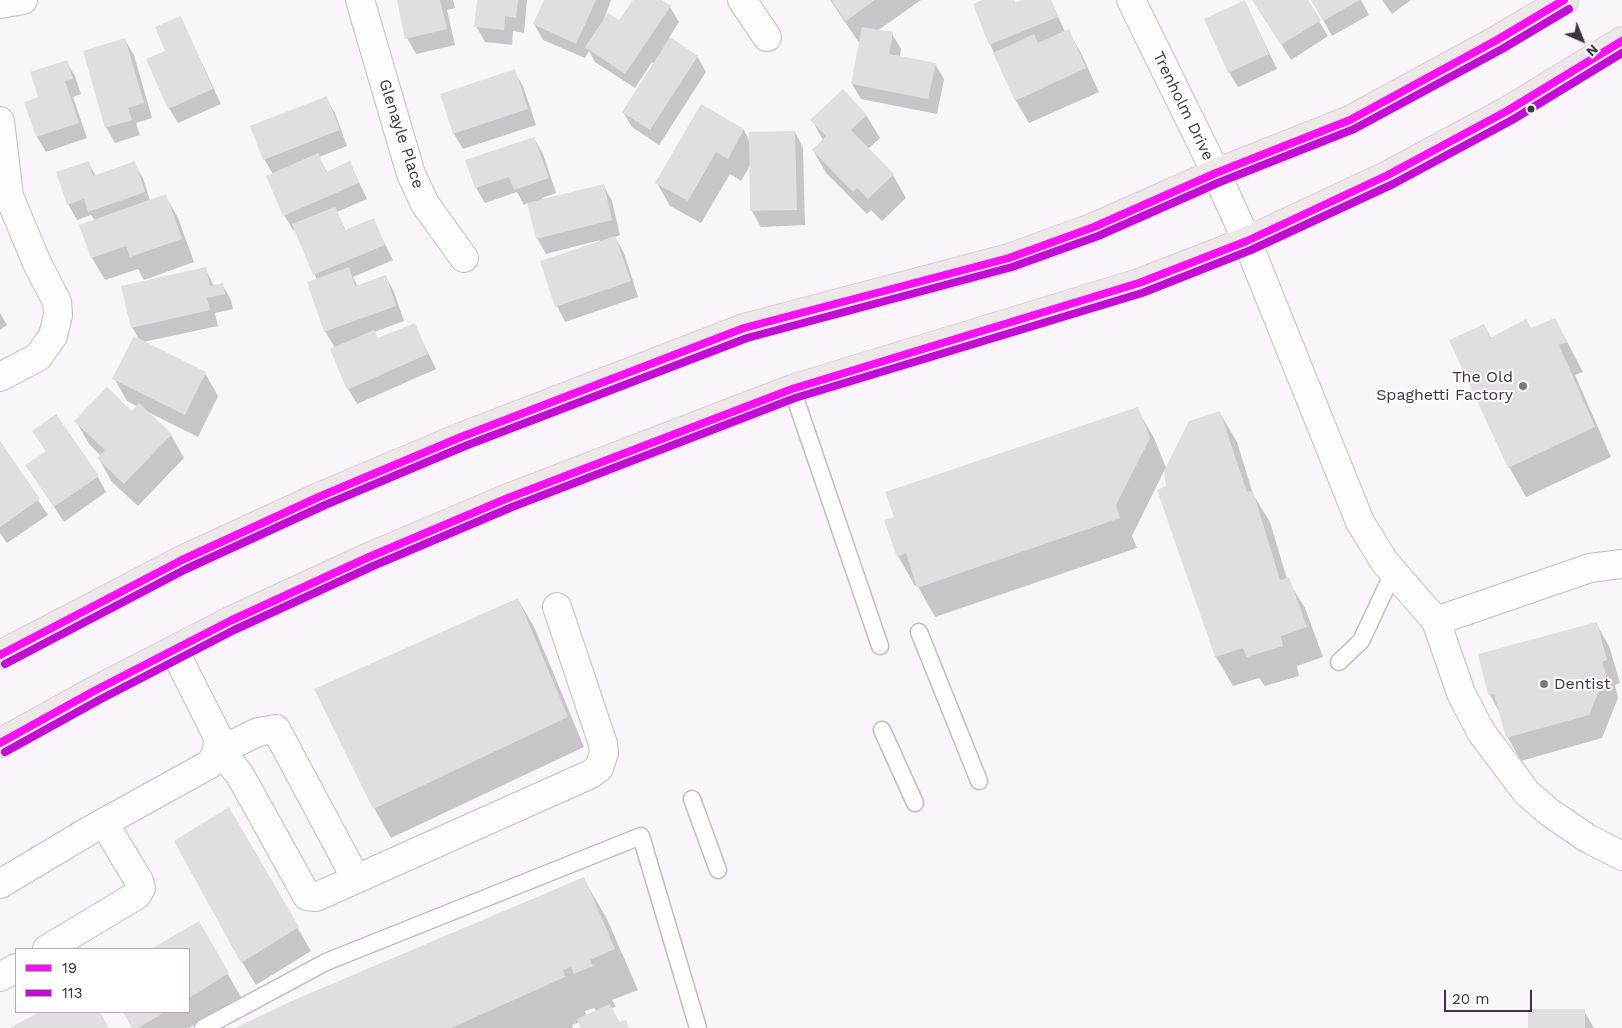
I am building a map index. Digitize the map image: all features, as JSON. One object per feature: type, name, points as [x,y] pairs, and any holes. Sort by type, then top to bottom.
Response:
[{"type":"main road","points":[[0,655],[182,560],[321,496],[461,437],[744,328],[1009,258],[1094,227],[1216,173],[1350,120],[1497,40],[1564,0]]},
{"type":"main road","points":[[0,743],[174,650],[369,557],[508,498],[792,389],[1139,283],[1247,241],[1396,170],[1507,110],[1622,41]]},
{"type":"street","points":[[0,4],[23,0]]},
{"type":"street","name":"Glenayle Place","points":[[360,0],[411,174],[425,204],[464,258]]},
{"type":"street","points":[[742,0],[767,36]]},
{"type":"street","name":"Trenholm Drive","points":[[1131,0],[1216,173],[1247,241],[1360,522],[1374,547],[1436,620]]},
{"type":"street","points":[[0,121],[9,196],[37,262],[57,302],[58,315],[53,336],[38,358],[0,378]]},
{"type":"street","points":[[1622,564],[1590,568],[1436,620],[1462,693],[1480,732],[1526,793],[1549,812],[1587,838],[1622,856]]},
{"type":"street","points":[[217,752],[240,775],[307,896],[316,897],[591,774],[599,768],[604,753],[604,744],[557,607]]},
{"type":"street","points":[[0,884],[210,764],[217,752],[218,737],[174,650]]},
{"type":"street","points":[[217,752],[258,732],[276,729],[356,879]]},
{"type":"street","points":[[49,948],[137,895],[141,888],[139,880],[104,823]]},
{"type":"street","points":[[0,977],[15,969]]},
{"type":"lane","points":[[792,389],[880,646]]},
{"type":"lane","points":[[1339,662],[1361,642],[1394,571]]},
{"type":"lane","points":[[919,632],[979,781]]},
{"type":"lane","points":[[882,730],[915,803]]},
{"type":"lane","points":[[692,799],[718,870]]},
{"type":"lane","points":[[203,1028],[326,962],[641,836],[698,1028]]},
{"type":"building","points":[[397,0],[440,0],[447,29],[405,39]]},
{"type":"building","points":[[477,0],[518,0],[516,18],[505,16],[504,30],[474,27]]},
{"type":"building","points":[[544,0],[596,0],[576,44],[533,24]]},
{"type":"building","points":[[633,0],[662,0],[671,6],[625,74],[585,47],[608,13],[619,20]]},
{"type":"building","points":[[831,0],[875,0],[846,21]]},
{"type":"building","points":[[982,0],[1013,0],[1014,3],[1022,0],[1051,0],[1058,17],[989,45],[973,4]]},
{"type":"building","points":[[1245,0],[1269,54],[1228,73],[1204,19]]},
{"type":"building","points":[[1252,0],[1308,0],[1321,20],[1281,45]]},
{"type":"building","points":[[1311,0],[1360,0],[1323,21]]},
{"type":"building","points":[[181,16],[213,89],[168,109],[146,59],[165,51],[155,27]]},
{"type":"building","points":[[862,27],[893,32],[889,54],[936,63],[928,99],[851,84]]},
{"type":"building","points":[[1069,29],[1086,68],[1015,101],[993,53],[1034,34],[1038,43]]},
{"type":"building","points":[[670,37],[698,56],[650,130],[622,112]]},
{"type":"building","points":[[125,38],[144,103],[128,108],[132,120],[105,128],[83,51]]},
{"type":"building","points":[[67,60],[73,79],[65,81],[79,123],[36,137],[24,102],[38,97],[30,72]]},
{"type":"building","points":[[515,69],[528,109],[453,134],[440,94]]},
{"type":"building","points":[[843,89],[867,115],[851,130],[894,174],[868,199],[857,188],[853,192],[812,150],[826,136],[810,120]]},
{"type":"building","points":[[327,96],[340,130],[263,160],[250,126]]},
{"type":"building","points":[[701,104],[744,129],[728,159],[716,152],[688,201],[655,183]]},
{"type":"building","points":[[795,131],[797,210],[750,211],[749,132]]},
{"type":"building","points":[[534,137],[549,178],[514,190],[509,177],[475,188],[465,160]]},
{"type":"building","points":[[318,153],[326,172],[350,161],[359,183],[283,216],[266,176]]},
{"type":"building","points":[[89,161],[93,176],[135,161],[145,192],[88,212],[84,199],[67,205],[56,172]]},
{"type":"building","points":[[604,184],[612,220],[536,239],[527,203]]},
{"type":"building","points":[[166,194],[182,239],[130,257],[126,246],[91,258],[79,225]]},
{"type":"building","points":[[335,207],[345,230],[374,218],[385,245],[313,275],[292,224]]},
{"type":"building","points":[[615,236],[631,281],[555,307],[540,261]]},
{"type":"building","points":[[206,267],[210,286],[223,283],[225,294],[207,298],[210,310],[131,328],[121,286]]},
{"type":"building","points":[[349,267],[355,286],[386,275],[396,306],[324,332],[307,282]]},
{"type":"building","name":"The Old Spaghetti Factory","points":[[1555,318],[1567,342],[1559,345],[1595,427],[1508,468],[1449,340],[1484,324],[1490,338],[1526,319],[1531,328]]},
{"type":"building","points":[[415,323],[428,354],[347,390],[330,349],[374,330],[378,338]]},
{"type":"building","points":[[134,336],[206,372],[185,415],[112,379]]},
{"type":"building","points":[[107,387],[132,411],[139,403],[172,434],[124,484],[97,458],[105,450],[74,421]]},
{"type":"building","points":[[1138,407],[1150,438],[1116,505],[1120,518],[917,588],[906,553],[897,557],[884,520],[894,517],[885,492]]},
{"type":"building","points":[[1220,411],[1247,492],[1253,491],[1280,580],[1289,577],[1307,627],[1281,636],[1283,646],[1247,657],[1243,648],[1215,657],[1157,490],[1166,486],[1164,471],[1189,421]]},
{"type":"building","points":[[56,414],[99,476],[54,507],[25,465],[46,451],[32,431]]},
{"type":"building","points":[[0,441],[40,499],[0,527]]},
{"type":"building","points":[[518,598],[568,717],[373,809],[314,689]]},
{"type":"building","name":"Dentist","points":[[1597,622],[1607,660],[1602,662],[1606,674],[1589,715],[1506,738],[1494,694],[1488,695],[1478,654]]},
{"type":"building","points":[[229,807],[299,927],[241,963],[174,841]]},
{"type":"building","points":[[584,877],[615,949],[590,960],[593,966],[574,974],[571,967],[563,970],[565,977],[451,1028],[235,1028],[294,1000]]},
{"type":"building","points":[[199,921],[229,973],[190,997],[190,948],[153,948]]},
{"type":"building","points":[[610,1004],[619,1022],[626,1020],[629,1028],[581,1028],[577,1019]]},
{"type":"building","points":[[1528,1009],[1585,1009],[1585,1028],[1528,1028]]},
{"type":"building","points":[[37,1013],[101,1013],[109,1028],[10,1028]]},
{"type":"building","points":[[124,1013],[163,1013],[138,1028],[132,1028]]},
{"type":"transit line","name":"19","points":[[0,655],[182,560],[321,496],[461,437],[744,328],[1009,258],[1094,227],[1216,173],[1350,120],[1497,40],[1564,0]]},
{"type":"transit line","name":"113","points":[[5,664],[186,569],[325,505],[465,446],[747,338],[1012,267],[1098,236],[1220,182],[1354,129],[1502,49],[1569,9]]},
{"type":"transit line","name":"19","points":[[0,743],[94,691],[230,621],[369,557],[508,498],[792,389],[1139,283],[1247,241],[1388,175],[1507,111],[1622,41]]},
{"type":"transit line","name":"113","points":[[5,752],[99,700],[234,630],[373,566],[512,507],[795,398],[1142,293],[1251,250],[1393,184],[1512,120],[1622,53]]},
{"type":"place","name":"The Old Spaghetti Factory","points":[[1523,386]]},
{"type":"place","name":"Dentist","points":[[1544,684]]}]
